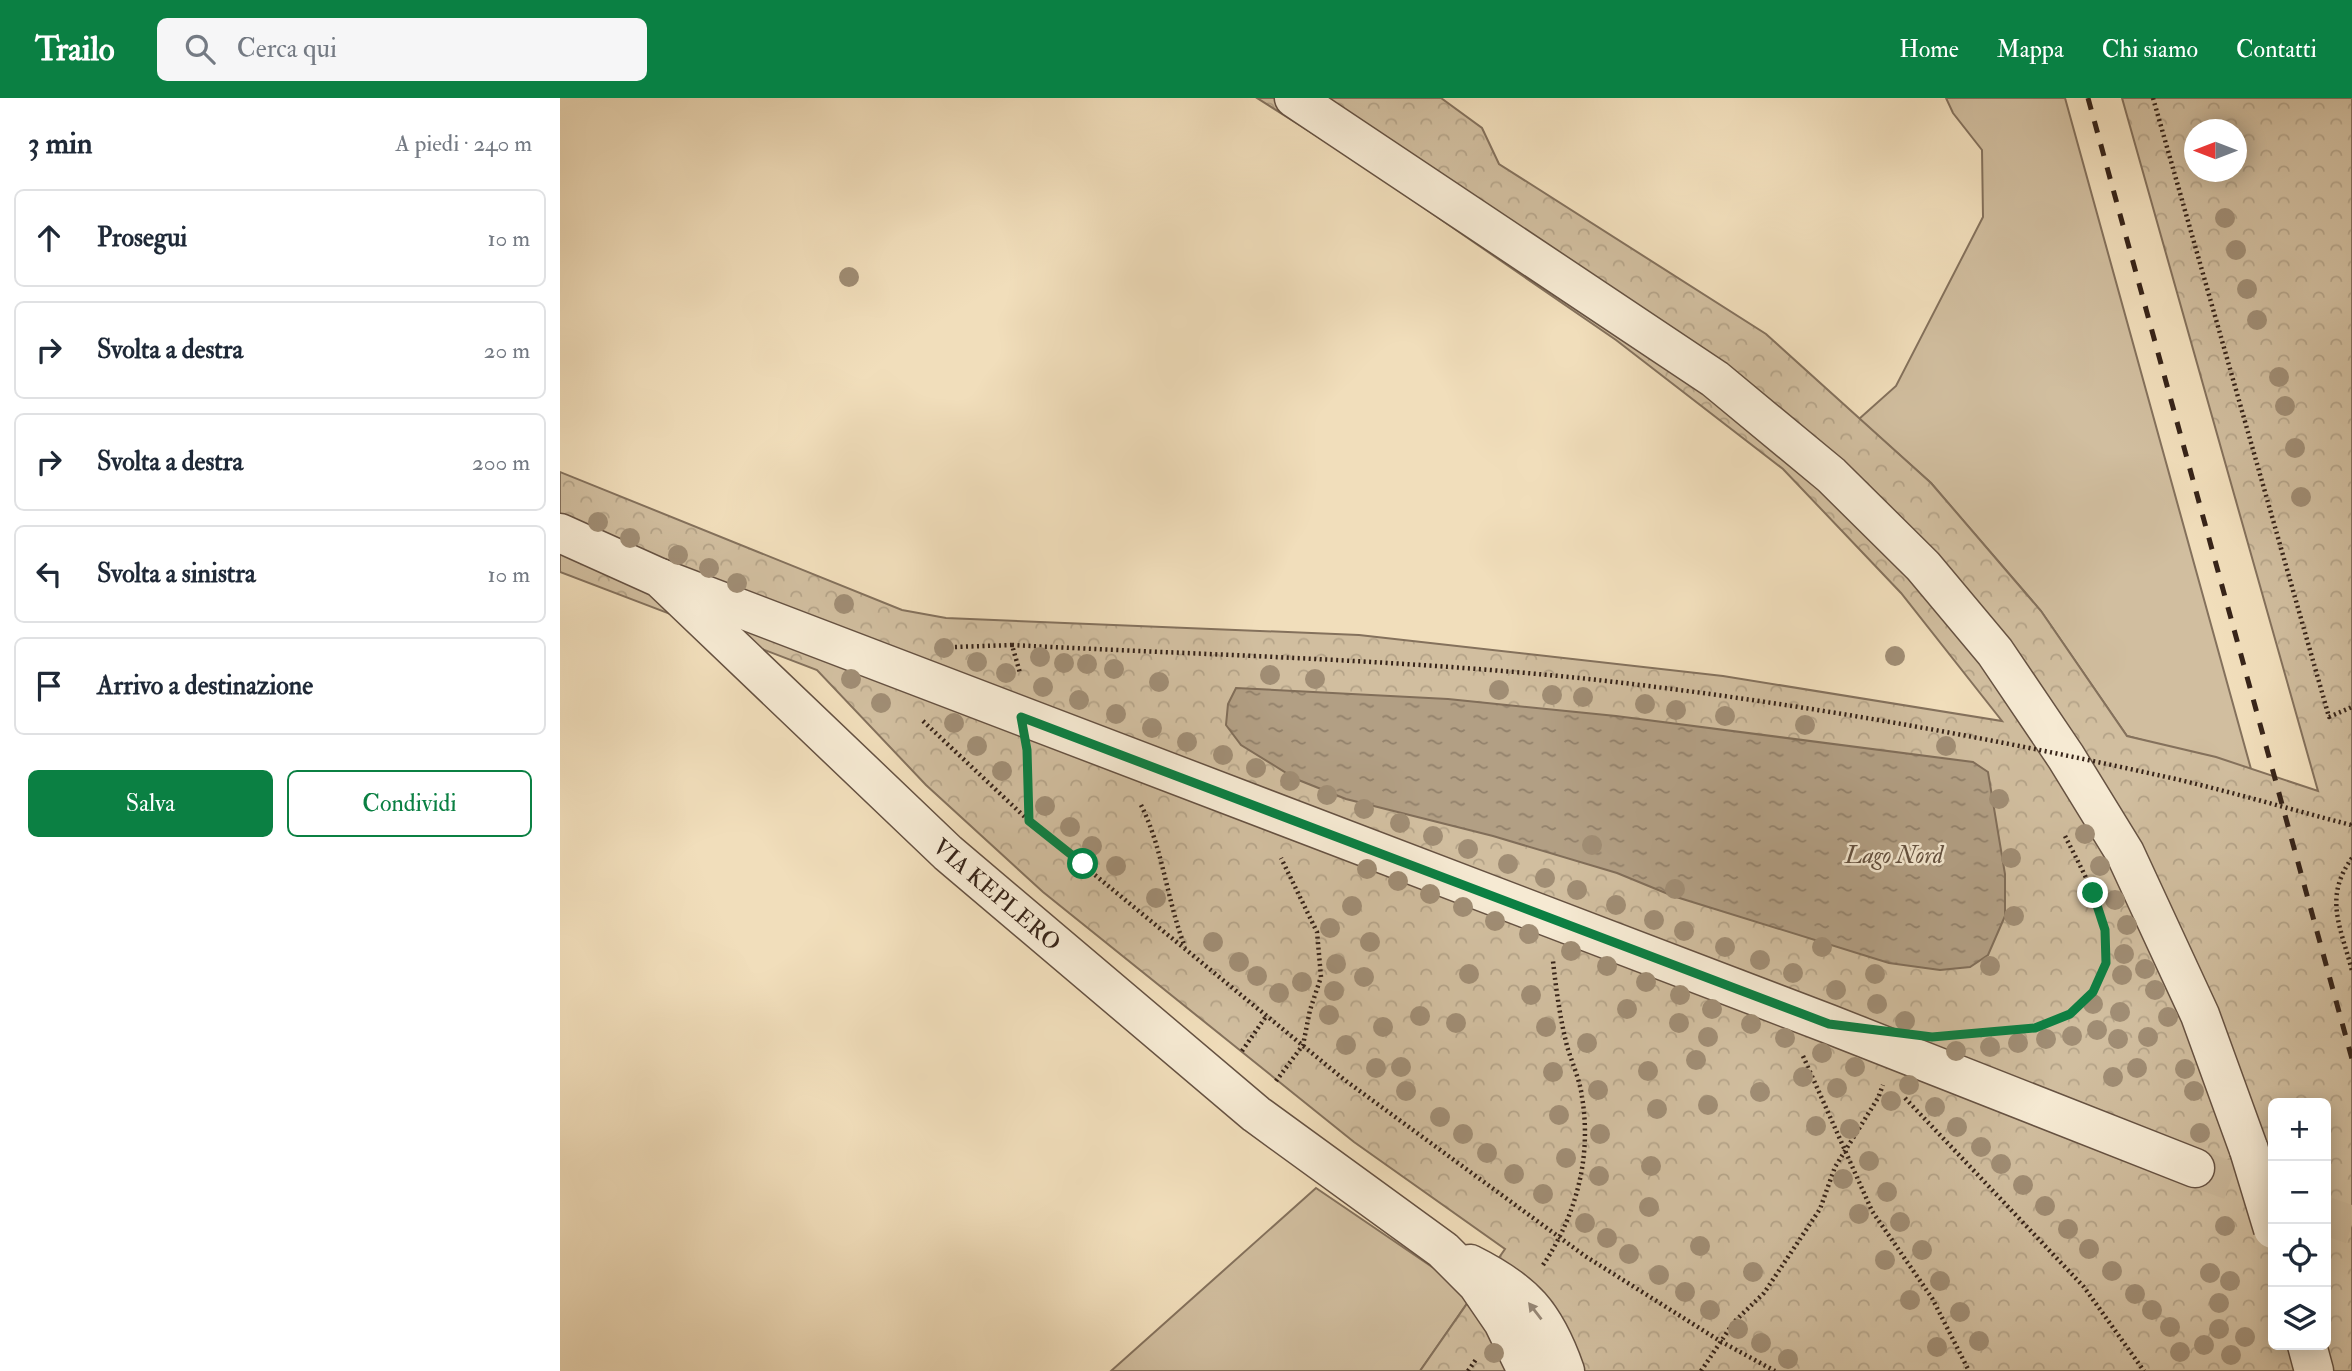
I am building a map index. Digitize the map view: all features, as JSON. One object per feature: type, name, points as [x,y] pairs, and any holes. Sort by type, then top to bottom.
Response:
[{"type":"street","points":[[1294,98],[1716,379],[1831,475],[1923,566],[1995,652],[2066,757],[2125,853],[2200,1015],[2249,1150],[2271,1224]]},
{"type":"street","name":"VIA KEPLERO","points":[[560,533],[660,578],[948,853],[1256,1114],[1443,1250],[1502,1280],[1512,1309]]},
{"type":"street","points":[[660,578],[1778,1005],[2195,1168]]},
{"type":"street","points":[[1527,1371],[1512,1309],[1532,1305],[1553,1336],[1565,1371]]},
{"type":"street","points":[[2308,1350],[2314,1371]]},
{"type":"path","points":[[2152,98],[2329,717],[2352,706]]},
{"type":"path","points":[[944,648],[1012,645],[1258,656],[1589,679],[1887,722],[2005,744],[2155,774],[2352,825]]},
{"type":"path","points":[[913,711],[1029,821],[1356,1089],[1561,1238],[1720,1341],[1775,1371]]},
{"type":"path","points":[[1021,717],[1027,750],[1029,821]]},
{"type":"path","points":[[2009,733],[2023,754]]},
{"type":"path","points":[[1118,753],[1147,816],[1172,913],[1185,947]]},
{"type":"path","points":[[1252,805],[1317,932],[1321,977],[1310,1010],[1303,1045],[1276,1080],[1256,1114]]},
{"type":"path","points":[[1958,1035],[2035,1028],[2070,1014],[2093,992],[2106,963],[2105,930],[2093,893],[2059,824]]},
{"type":"path","points":[[2352,858],[2340,875],[2334,900],[2352,971]]},
{"type":"path","points":[[1468,1371],[1561,1238],[1576,1203],[1584,1158],[1583,1098],[1566,1042],[1555,986],[1549,919]]},
{"type":"path","points":[[1778,1005],[1872,1211],[1932,1298],[1969,1371]]},
{"type":"path","points":[[1701,1371],[1734,1322],[1764,1293],[1820,1209],[1835,1167],[1878,1098],[1885,1079],[1893,1086]]},
{"type":"path","points":[[1900,1094],[2084,1287],[2144,1371]]},
{"type":"green space","points":[[1257,98],[1441,98],[1482,128],[1499,164],[1766,334],[1931,483],[2041,611],[2127,736],[2216,757],[2318,791],[2122,98],[2352,98],[2352,1371],[1420,1371],[1505,1249],[1354,1142],[1043,892],[926,785],[817,670],[560,572],[560,472],[902,610],[946,618],[1359,635],[1723,676],[2002,721],[1901,593],[1783,469],[1616,340],[1353,159]]},
{"type":"green space","points":[[1946,98],[2065,98],[2251,769],[2127,736],[2041,611],[1931,483],[1859,419],[1896,386],[1983,217],[1982,150],[1953,113]]},
{"type":"green space","points":[[1316,1188],[1438,1271],[1468,1302],[1420,1371],[1111,1371]]},
{"type":"water","name":"Lago Nord","points":[[1236,688],[1448,699],[1616,716],[1973,762],[1988,772],[2005,874],[2005,916],[1988,955],[1970,967],[1940,970],[1889,963],[1673,896],[1617,873],[1493,836],[1346,799],[1296,779],[1241,745],[1226,725],[1228,704]]},
{"type":"tunnel","points":[[2195,1168],[2268,1194]]},
{"type":"tunnel","points":[[2331,1218],[2352,1225]]},
{"type":"railway","points":[[2088,98],[2352,1059]]},
{"type":"route","points":[[1083,864],[1029,821],[1027,750],[1021,717],[1829,1024],[1932,1037],[2035,1028],[2070,1014],[2093,992],[2106,963],[2105,930],[2093,893]]}]
